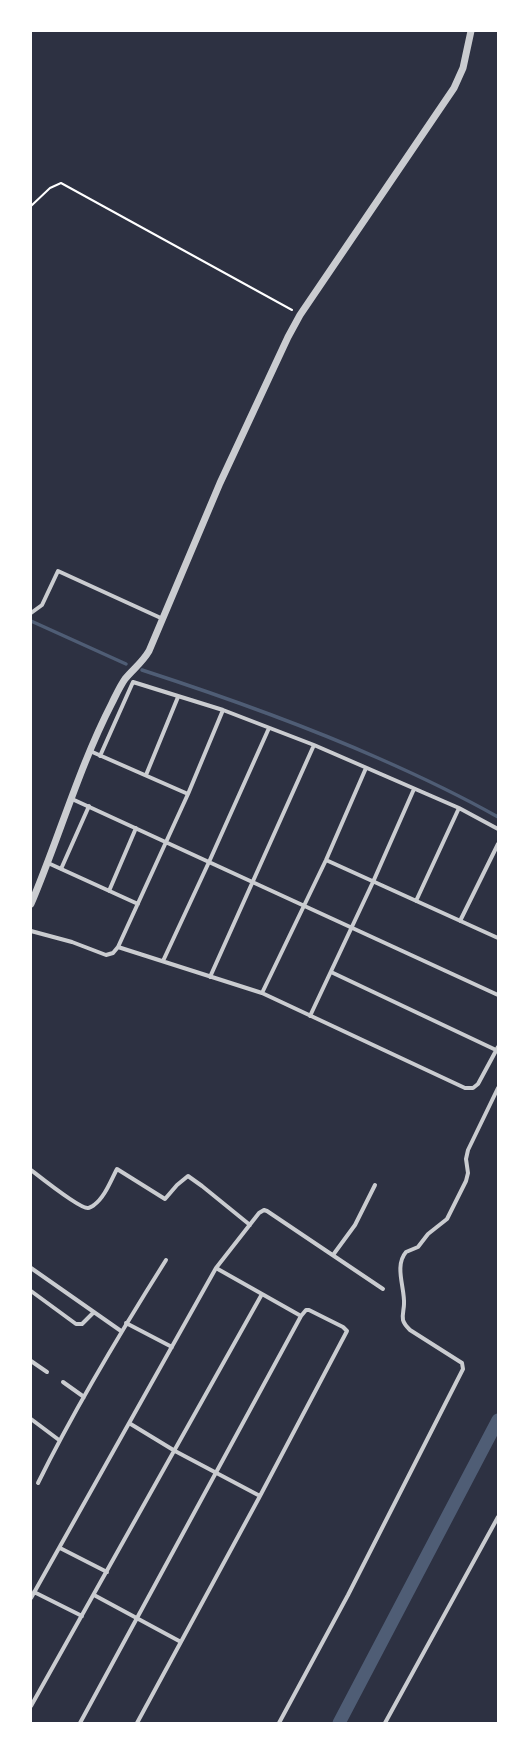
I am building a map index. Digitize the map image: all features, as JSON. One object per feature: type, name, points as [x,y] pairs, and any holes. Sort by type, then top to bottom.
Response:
[{"type":"street","points":[[31,904],[90,751],[112,703],[126,679],[146,657],[217,490],[300,314],[454,88],[463,68],[471,31]]},
{"type":"street","points":[[31,613],[42,605],[58,571],[163,619]]},
{"type":"street","points":[[100,756],[133,682],[223,710],[314,745],[459,808],[498,829]]},
{"type":"street","points":[[146,775],[178,697]]},
{"type":"street","points":[[31,931],[72,942],[106,955],[113,953],[118,946],[138,904],[188,794],[223,710]]},
{"type":"street","points":[[163,961],[269,728]]},
{"type":"street","points":[[210,977],[254,882],[314,745]]},
{"type":"street","points":[[90,751],[188,794]]},
{"type":"street","points":[[262,994],[326,860],[366,768]]},
{"type":"street","points":[[310,1016],[374,882],[414,789]]},
{"type":"street","points":[[72,799],[498,995]]},
{"type":"street","points":[[61,869],[89,806]]},
{"type":"street","points":[[416,901],[459,808]]},
{"type":"street","points":[[109,891],[136,828]]},
{"type":"street","points":[[460,921],[498,844]]},
{"type":"street","points":[[326,860],[498,938]]},
{"type":"street","points":[[48,863],[138,904]]},
{"type":"street","points":[[118,946],[262,994],[465,1088],[473,1088],[478,1084],[497,1049],[331,972]]},
{"type":"street","points":[[280,1723],[344,1602],[463,1369],[462,1363],[410,1330],[404,1323],[404,1303],[401,1276],[402,1259],[406,1252],[418,1247],[428,1234],[447,1219],[466,1181],[468,1172],[466,1159],[468,1150],[498,1088]]},
{"type":"street","points":[[31,1170],[72,1200],[88,1208],[93,1206],[104,1194],[117,1168],[165,1199],[177,1185],[188,1176],[250,1225]]},
{"type":"street","points":[[333,1255],[355,1225],[375,1185]]},
{"type":"street","points":[[31,1598],[216,1268],[259,1212],[264,1210],[267,1211],[383,1289]]},
{"type":"street","points":[[38,1484],[59,1440],[121,1331],[166,1260]]},
{"type":"street","points":[[31,1268],[121,1331]]},
{"type":"street","points":[[216,1268],[301,1316]]},
{"type":"street","points":[[31,1291],[76,1324],[82,1324],[94,1313]]},
{"type":"street","points":[[31,1706],[262,1294]]},
{"type":"street","points":[[80,1723],[217,1474],[301,1316],[306,1310],[310,1310],[343,1327],[347,1331],[260,1496],[137,1723]]},
{"type":"street","points":[[126,1323],[172,1346]]},
{"type":"street","points":[[31,1361],[47,1372]]},
{"type":"street","points":[[63,1382],[84,1397]]},
{"type":"street","points":[[31,1419],[59,1440]]},
{"type":"street","points":[[129,1423],[175,1451],[260,1496]]},
{"type":"street","points":[[386,1723],[498,1517]]},
{"type":"street","points":[[60,1548],[107,1572]]},
{"type":"street","points":[[34,1592],[82,1616]]},
{"type":"street","points":[[94,1595],[181,1642]]},
{"type":"path","points":[[31,206],[50,188],[62,183],[300,314]]},
{"type":"waterway","points":[[31,621],[126,664]]},
{"type":"waterway","points":[[142,670],[261,711],[320,734],[424,779],[498,817]]},
{"type":"waterway","points":[[339,1723],[498,1420]]}]
